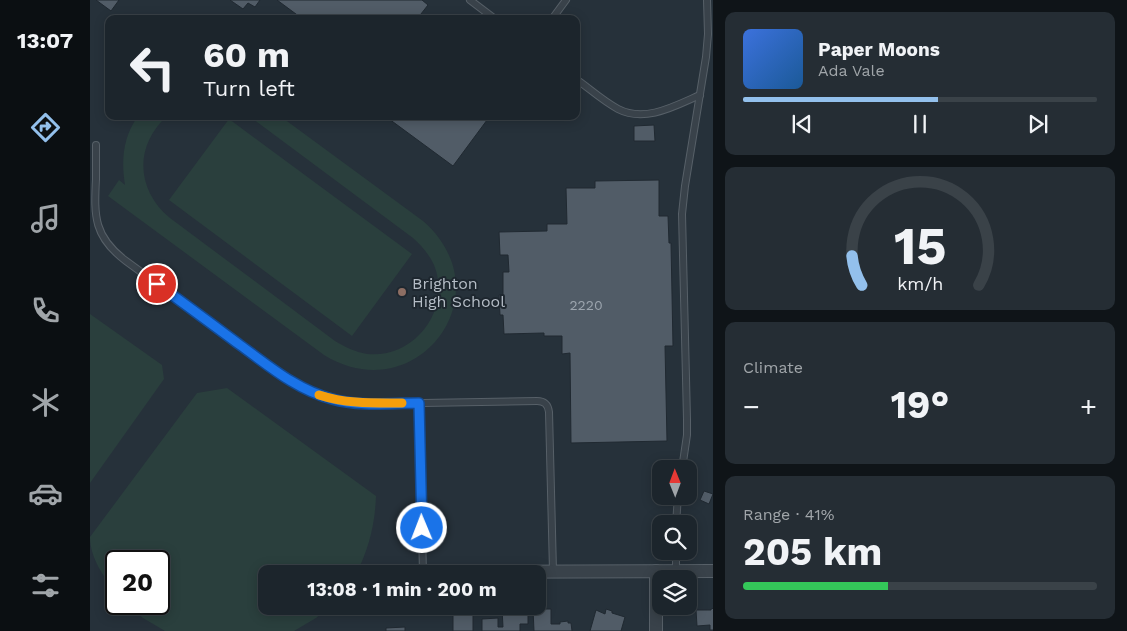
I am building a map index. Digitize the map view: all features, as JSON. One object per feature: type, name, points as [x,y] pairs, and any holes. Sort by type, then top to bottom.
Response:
[{"type":"street","points":[[546,571],[652,571]]},
{"type":"street","points":[[697,571],[713,571]]},
{"type":"street","points":[[656,615],[656,631]]},
{"type":"lane","points":[[470,0],[490,15]]},
{"type":"lane","points":[[555,15],[566,0]]},
{"type":"lane","points":[[684,460],[687,419],[682,214],[706,57],[708,34],[707,0]]},
{"type":"lane","points":[[580,82],[618,109],[634,114],[654,113],[700,95]]},
{"type":"lane","points":[[96,144],[96,219],[107,243],[119,256],[305,390],[333,400],[364,404],[544,402],[549,412],[553,571]]},
{"type":"lane","points":[[419,403],[423,565]]},
{"type":"green space","points":[[136,120],[163,120],[156,128],[149,141],[144,154],[143,168],[145,181],[151,194],[159,207],[170,218],[335,341],[354,351],[367,354],[384,353],[400,348],[414,340],[425,328],[433,314],[438,298],[438,282],[432,261],[425,250],[413,238],[254,120],[285,120],[423,221],[446,250],[456,280],[453,310],[440,336],[418,357],[390,368],[358,369],[324,355],[108,196],[119,180],[125,185],[124,149]]},
{"type":"green space","points":[[228,120],[230,120],[412,254],[352,336],[169,200]]},
{"type":"green space","points":[[90,314],[162,365],[164,379],[90,483]]},
{"type":"green space","points":[[227,388],[376,496],[370,536],[360,565],[258,565],[258,615],[320,615],[294,631],[165,631],[139,615],[170,615],[170,550],[105,550],[105,578],[95,560],[90,537],[197,393]]},
{"type":"building","points":[[96,0],[119,0],[111,11]]},
{"type":"building","points":[[230,0],[260,0],[255,7],[248,3],[243,9]]},
{"type":"building","points":[[277,0],[422,0],[428,5],[420,15],[297,15]]},
{"type":"building","points":[[390,120],[487,120],[453,166]]},
{"type":"building","points":[[654,125],[655,141],[634,141],[634,126]]},
{"type":"building","name":"Brighton High School","points":[[659,180],[659,216],[668,216],[669,243],[671,243],[673,346],[665,346],[667,441],[571,443],[570,353],[562,354],[562,336],[544,336],[544,333],[504,334],[503,315],[500,315],[499,295],[503,295],[503,272],[509,272],[508,255],[500,255],[499,232],[547,231],[547,224],[567,224],[566,188],[595,188],[595,181]]},
{"type":"building","points":[[704,491],[713,494],[709,504],[700,500]]},
{"type":"building","points":[[713,608],[713,630],[710,630],[710,625],[697,626],[697,610]]},
{"type":"building","points":[[546,609],[551,609],[551,624],[560,624],[560,622],[568,621],[568,623],[571,623],[572,631],[534,631],[533,615],[546,615]]},
{"type":"building","points":[[606,609],[625,617],[621,631],[590,631],[596,610],[605,614]]},
{"type":"building","points":[[453,615],[473,615],[473,631],[453,631]]},
{"type":"building","points":[[502,615],[528,615],[528,624],[520,624],[520,631],[482,631],[482,619],[498,618],[498,627],[503,627]]},
{"type":"building","points":[[405,627],[405,631],[386,631],[386,628]]},
{"type":"slow traffic","points":[[319,395],[333,400],[364,404],[402,403]]},
{"type":"place","name":"Brighton High School","points":[[402,292]]},
{"type":"route","points":[[157,284],[305,390],[333,400],[364,404],[419,403],[422,528]]}]
